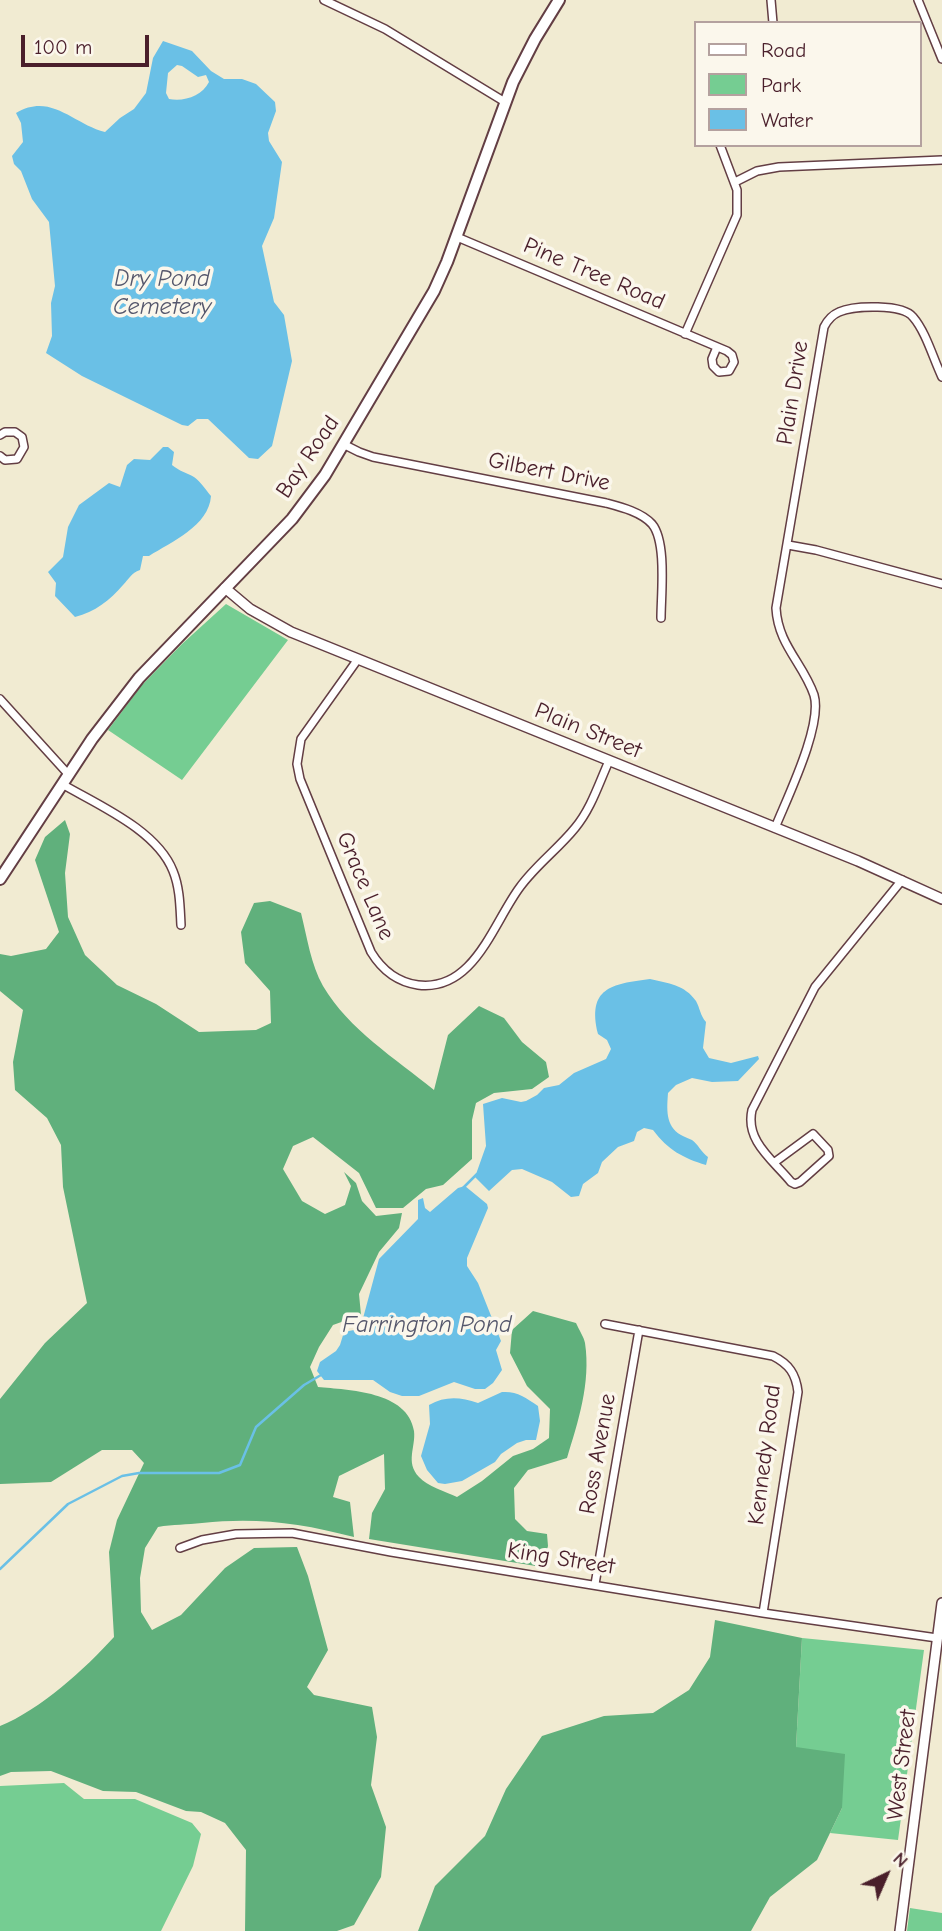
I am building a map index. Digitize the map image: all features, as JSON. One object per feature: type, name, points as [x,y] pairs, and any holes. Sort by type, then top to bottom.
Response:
[{"type":"main road","name":"Bay Road","points":[[0,879],[65,779],[139,678],[292,519],[325,475],[434,291],[457,237],[505,102],[524,58],[559,0]]},
{"type":"street","points":[[324,0],[385,29],[505,102]]},
{"type":"street","points":[[771,0],[773,21]]},
{"type":"street","points":[[918,0],[942,58]]},
{"type":"street","points":[[685,334],[736,220],[739,203],[735,182],[721,147]]},
{"type":"street","points":[[735,182],[757,171],[779,167],[942,159]]},
{"type":"street","name":"Pine Tree Road","points":[[457,237],[717,347]]},
{"type":"street","name":"Plain Drive","points":[[775,828],[811,735],[816,713],[811,688],[785,645],[778,626],[776,608],[822,332],[831,317],[846,310],[892,307],[907,311],[917,322],[942,377]]},
{"type":"street","points":[[0,435],[15,432],[22,437],[24,447],[17,459],[5,460],[0,456]]},
{"type":"street","name":"Gilbert Drive","points":[[343,444],[373,457],[606,503],[643,517],[651,523],[659,541],[661,618]]},
{"type":"street","points":[[788,545],[942,584]]},
{"type":"street","name":"Plain Street","points":[[225,588],[250,609],[280,627],[902,880],[942,899]]},
{"type":"street","name":"Grace Lane","points":[[358,659],[301,739],[297,764],[300,779],[372,952],[385,970],[404,982],[437,985],[465,970],[529,874],[583,818],[610,761]]},
{"type":"street","points":[[0,699],[65,779],[145,834],[162,850],[177,880],[181,925]]},
{"type":"street","points":[[775,1163],[813,1134],[830,1154],[795,1184],[761,1149],[751,1129],[751,1115],[758,1094],[815,987],[902,880]]},
{"type":"street","name":"Kennedy Road","points":[[605,1324],[773,1356],[784,1362],[796,1381],[797,1392],[763,1613]]},
{"type":"street","name":"Ross Avenue","points":[[595,1584],[639,1330]]},
{"type":"street","name":"King Street","points":[[180,1548],[202,1540],[236,1534],[292,1533],[391,1552],[763,1613],[937,1638]]},
{"type":"street","name":"West Street","points":[[900,1931],[942,1603]]},
{"type":"green space","points":[[226,604],[288,640],[182,780],[108,730],[142,685]]},
{"type":"green space","points":[[65,820],[70,834],[65,873],[68,917],[85,955],[117,985],[156,1004],[199,1032],[256,1030],[271,1023],[270,991],[245,963],[241,932],[254,903],[270,901],[301,913],[315,969],[323,986],[346,1016],[359,1030],[434,1090],[448,1035],[479,1006],[504,1018],[522,1042],[546,1062],[549,1077],[532,1089],[494,1093],[476,1103],[472,1120],[472,1159],[443,1185],[426,1189],[403,1208],[376,1208],[359,1173],[313,1137],[293,1146],[283,1169],[302,1201],[325,1214],[345,1205],[351,1186],[344,1172],[356,1183],[362,1201],[376,1216],[402,1213],[399,1228],[379,1252],[359,1294],[361,1315],[333,1325],[310,1367],[318,1387],[375,1395],[401,1408],[414,1431],[413,1466],[419,1477],[432,1486],[457,1497],[513,1456],[533,1449],[549,1438],[550,1409],[527,1386],[510,1353],[512,1330],[533,1311],[576,1323],[585,1343],[586,1373],[582,1402],[567,1458],[528,1470],[514,1488],[515,1519],[527,1531],[547,1534],[548,1546],[542,1567],[369,1539],[372,1513],[385,1489],[384,1454],[339,1476],[333,1497],[350,1502],[354,1537],[278,1523],[222,1521],[158,1527],[145,1548],[140,1578],[141,1612],[152,1630],[181,1615],[225,1568],[254,1548],[297,1547],[308,1576],[328,1650],[307,1687],[314,1695],[372,1707],[377,1737],[371,1785],[386,1827],[381,1877],[354,1925],[337,1931],[245,1931],[246,1850],[225,1823],[201,1812],[186,1811],[136,1792],[103,1791],[51,1771],[11,1772],[0,1776],[0,1726],[31,1710],[61,1688],[114,1637],[109,1552],[117,1520],[144,1463],[132,1450],[102,1450],[51,1482],[0,1484],[0,1399],[45,1343],[87,1303],[63,1187],[61,1145],[47,1118],[15,1090],[13,1062],[23,1010],[0,991],[0,954],[11,956],[46,949],[59,932],[35,860],[45,837]]},
{"type":"green space","points":[[715,1620],[802,1638],[796,1747],[845,1754],[842,1808],[817,1860],[770,1897],[751,1931],[418,1931],[435,1886],[485,1836],[506,1789],[542,1736],[604,1716],[653,1713],[689,1690],[710,1657]]},
{"type":"green space","points":[[802,1638],[924,1650],[898,1840],[830,1833],[842,1808],[796,1747]]},
{"type":"green space","points":[[64,1783],[84,1799],[135,1799],[192,1823],[201,1834],[193,1866],[161,1931],[0,1931],[0,1786]]},
{"type":"green space","points":[[910,1908],[942,1913],[942,1931],[907,1931]]},
{"type":"water","name":"Dry Pond Cemetery","points":[[163,41],[192,51],[211,71],[224,79],[242,79],[256,84],[275,102],[276,111],[268,133],[269,141],[282,162],[274,218],[262,246],[274,302],[284,315],[292,361],[272,446],[258,459],[249,458],[208,419],[197,419],[188,426],[182,425],[82,376],[46,353],[52,336],[51,303],[55,286],[49,222],[32,199],[21,171],[14,164],[12,156],[23,142],[21,123],[16,113],[29,107],[51,108],[105,132],[134,109],[146,93],[153,58]],"holes":[[[177,65],[198,77],[206,75],[209,82],[202,91],[192,97],[169,99],[166,93],[168,73]]]},
{"type":"water","points":[[163,447],[174,452],[172,465],[197,479],[211,496],[209,507],[188,532],[149,556],[143,556],[140,570],[132,574],[107,600],[96,609],[75,617],[55,596],[56,583],[48,572],[63,557],[68,527],[79,505],[109,483],[120,487],[127,465],[134,459],[150,460]]},
{"type":"water","points":[[650,979],[681,988],[696,1001],[706,1022],[703,1048],[709,1058],[731,1063],[758,1056],[759,1059],[738,1081],[712,1082],[692,1078],[676,1085],[668,1093],[668,1116],[672,1127],[692,1140],[708,1157],[706,1165],[677,1152],[664,1143],[653,1130],[644,1128],[637,1132],[634,1141],[618,1147],[602,1162],[598,1173],[583,1184],[579,1196],[571,1197],[552,1182],[522,1169],[512,1170],[489,1191],[475,1177],[486,1146],[483,1104],[502,1098],[526,1101],[544,1088],[559,1085],[574,1073],[606,1059],[611,1049],[607,1040],[598,1034],[595,1019],[599,998],[614,986]]},
{"type":"water","name":"Farrington Pond","points":[[465,1186],[487,1204],[488,1208],[467,1258],[467,1266],[478,1283],[501,1341],[496,1350],[502,1370],[493,1383],[485,1389],[475,1389],[454,1382],[419,1396],[402,1396],[390,1392],[373,1380],[324,1380],[317,1371],[320,1362],[336,1351],[344,1332],[354,1330],[362,1322],[379,1259],[418,1219],[418,1200],[423,1198],[425,1208],[430,1212],[458,1188]]},
{"type":"water","points":[[502,1392],[525,1397],[538,1406],[540,1421],[536,1440],[517,1443],[501,1454],[495,1462],[462,1481],[438,1483],[427,1470],[421,1456],[430,1424],[429,1405],[453,1398],[478,1403]]},
{"type":"waterway","points":[[462,1189],[477,1174]]},
{"type":"waterway","points":[[0,1569],[68,1504],[122,1476],[139,1473],[219,1473],[240,1465],[256,1427],[304,1385],[321,1375]]}]
